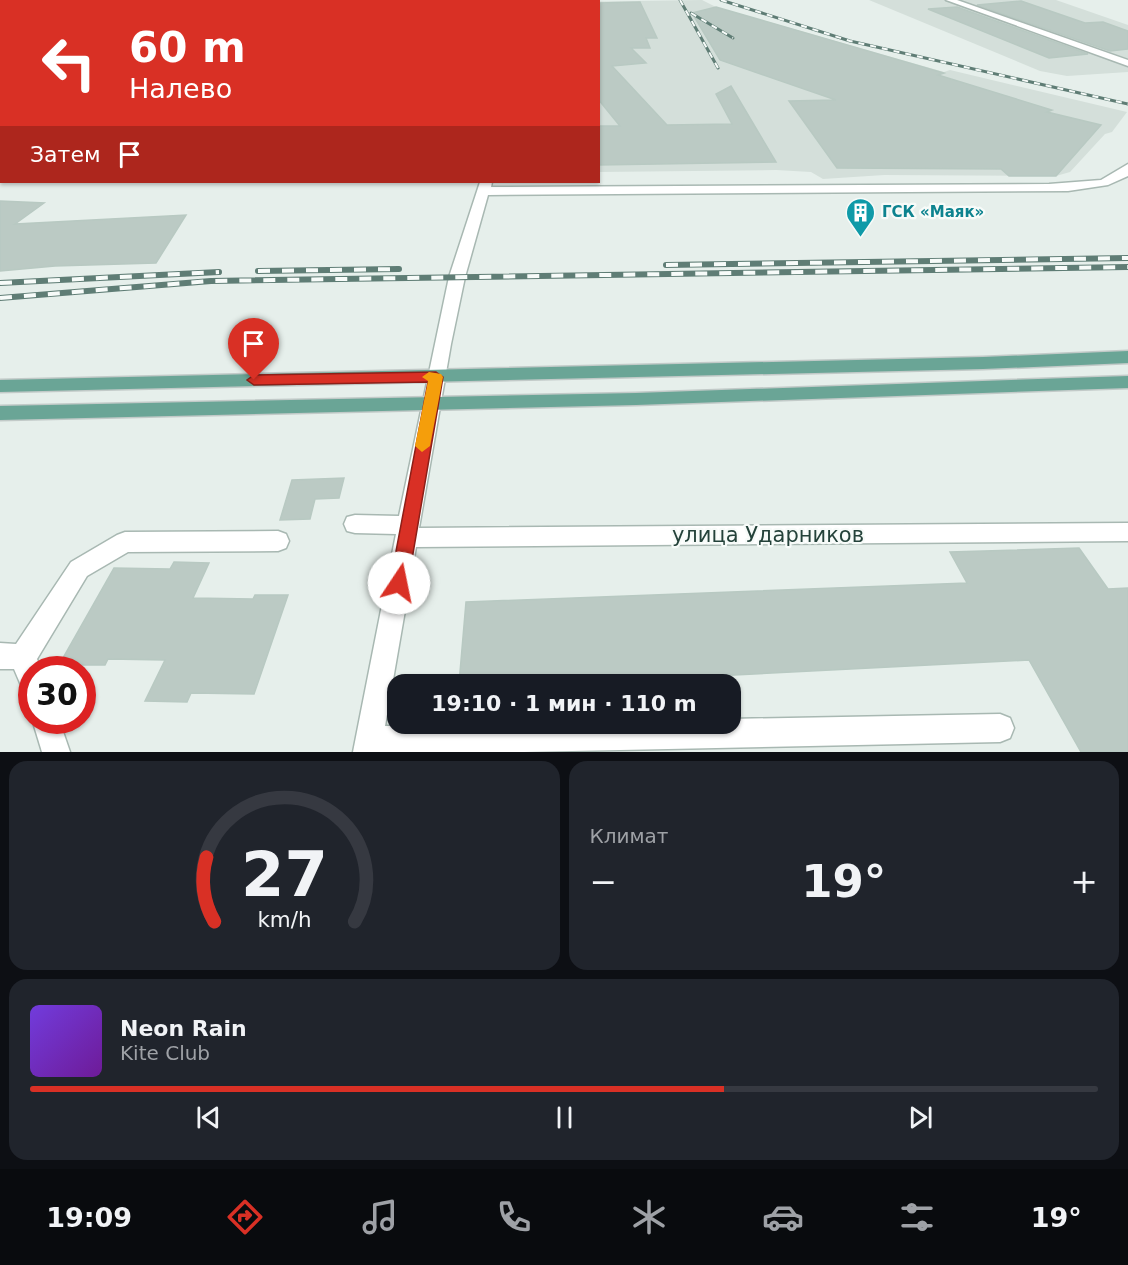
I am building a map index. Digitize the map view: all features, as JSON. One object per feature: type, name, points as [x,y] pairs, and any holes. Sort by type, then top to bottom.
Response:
[{"type":"main road","points":[[0,386],[436,377],[1128,357]]},
{"type":"main road","points":[[0,413],[431,404],[1128,382]]},
{"type":"street","points":[[950,0],[1128,63]]},
{"type":"street","points":[[1000,728],[368,746],[436,377],[457,277],[485,186],[1049,188],[1103,183],[1117,179],[1128,168]]},
{"type":"street","name":"улица Ударников","points":[[355,524],[409,531],[1125,537]]},
{"type":"street","points":[[23,656],[79,569],[125,542],[278,541]]},
{"type":"street","points":[[50,734],[56,752]]},
{"type":"shaded area","points":[[702,0],[716,7],[944,72],[950,70],[1127,112],[1112,132],[1105,134],[1070,172],[1056,176],[884,175],[823,179],[811,172],[776,170],[600,172],[600,2]]},
{"type":"shaded area","points":[[869,0],[1056,0],[1128,25],[1128,72],[1067,76],[1040,71]]},
{"type":"building","points":[[1021,1],[1085,23],[1103,22],[1128,31],[1128,49],[1110,51],[977,5]]},
{"type":"building","points":[[640,2],[657,38],[646,38],[650,48],[631,48],[646,63],[612,66],[667,125],[732,124],[716,94],[731,86],[776,162],[600,165],[600,126],[620,126],[600,101],[600,3]]},
{"type":"building","points":[[716,7],[944,73],[938,75],[1052,110],[1047,112],[1101,125],[1056,176],[1009,176],[1001,169],[837,168],[789,101],[836,100],[720,60],[692,13]]},
{"type":"building","points":[[957,7],[1088,54],[1049,58],[928,9]]},
{"type":"building","points":[[0,201],[44,203],[15,224],[186,215],[156,263],[55,266],[0,271]]},
{"type":"building","points":[[344,478],[339,498],[315,499],[310,519],[280,520],[292,480]]},
{"type":"building","points":[[1079,548],[1108,589],[1128,588],[1128,752],[1081,752],[1029,660],[741,675],[460,674],[466,602],[967,583],[950,552]]},
{"type":"building","points":[[174,562],[209,563],[193,598],[253,599],[255,595],[288,595],[254,694],[191,693],[187,702],[145,701],[165,660],[108,659],[105,665],[96,665],[96,656],[64,656],[114,568],[170,569]]},
{"type":"railway","points":[[680,0],[718,68]]},
{"type":"railway","points":[[721,0],[850,41],[1128,104]]},
{"type":"railway","points":[[691,13],[733,38]]},
{"type":"railway","points":[[666,265],[1128,258]]},
{"type":"railway","points":[[0,298],[211,281],[1128,267]]},
{"type":"railway","points":[[258,271],[399,269]]},
{"type":"railway","points":[[0,283],[219,272]]},
{"type":"slow traffic","points":[[422,446],[436,377],[429,377]]},
{"type":"place","name":"ГСК «Маяк»","points":[[861,238]]},
{"type":"route","points":[[254,380],[436,377],[399,583]]}]
